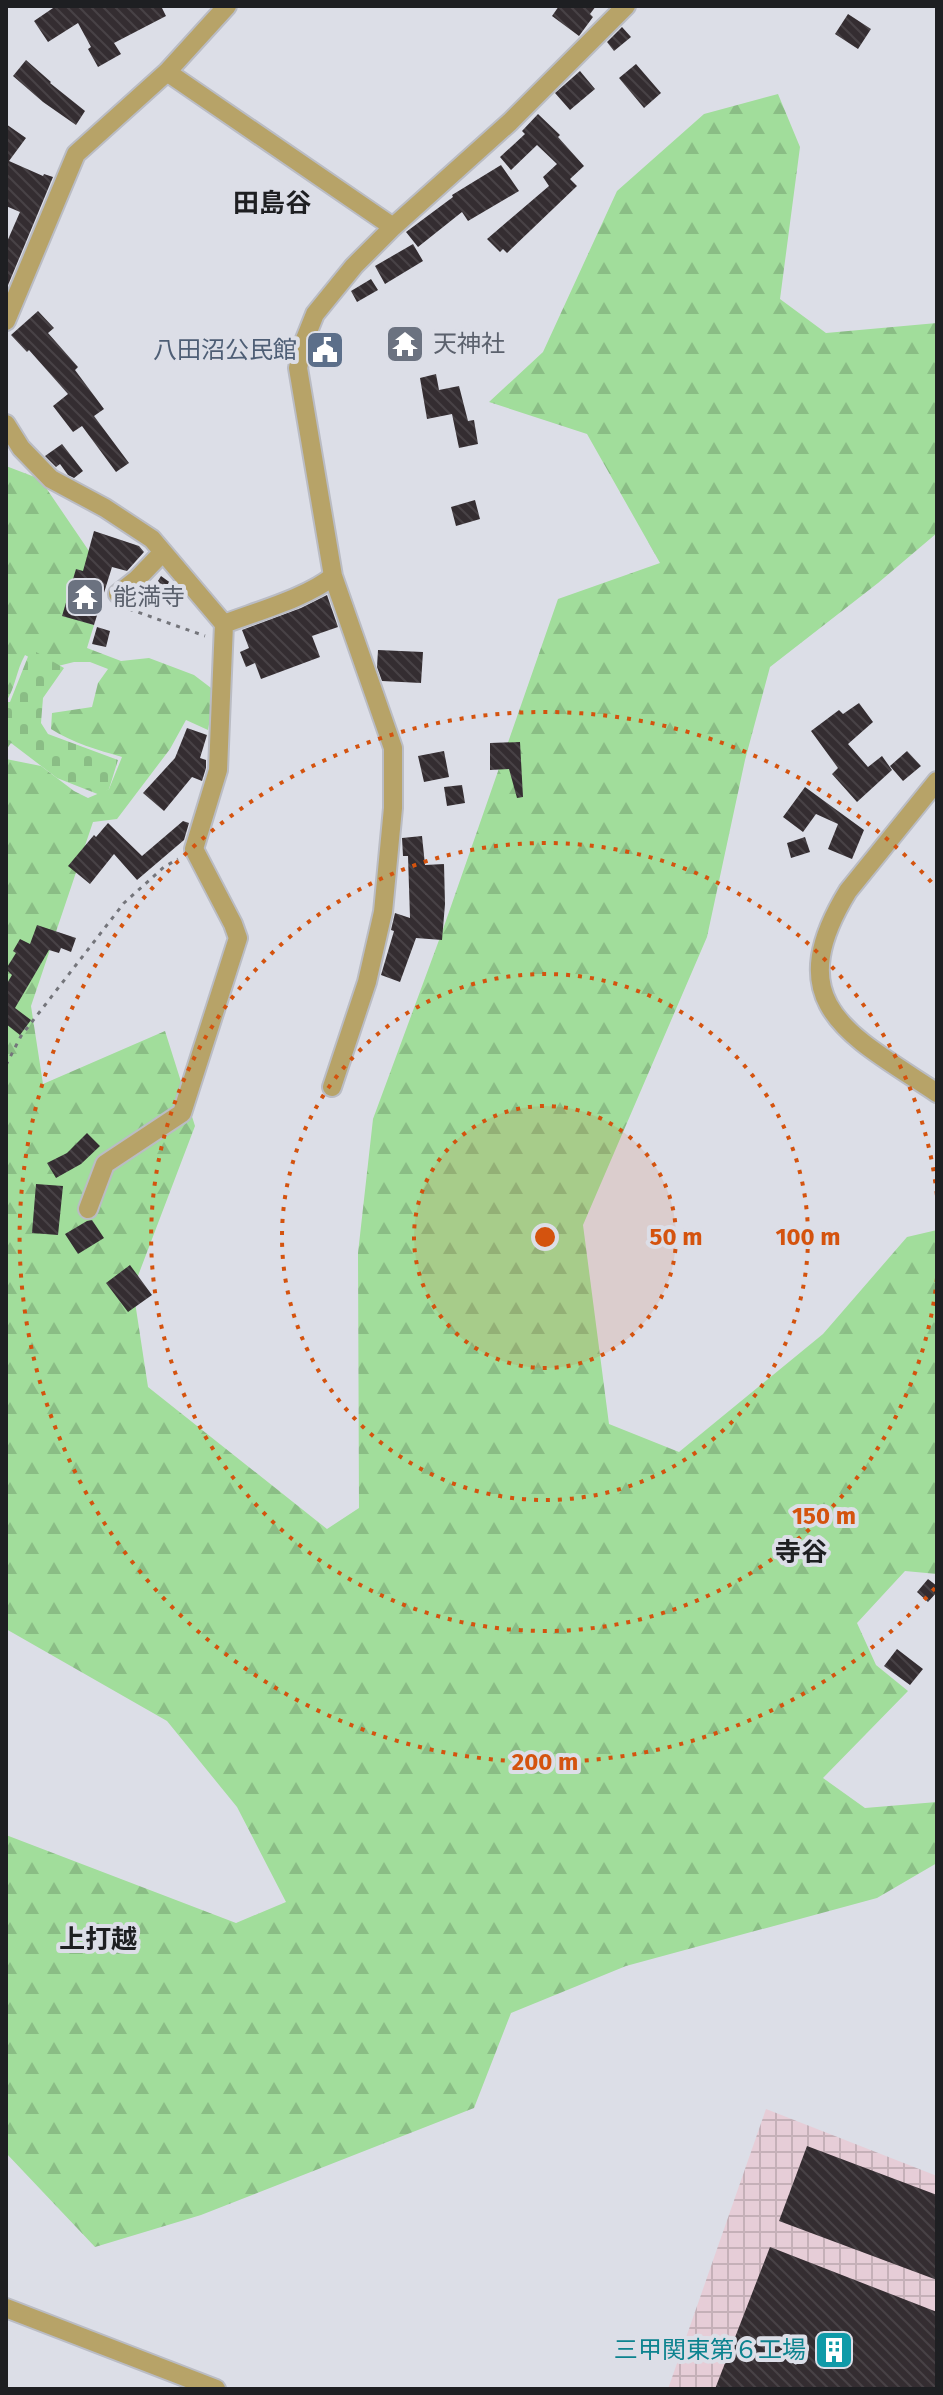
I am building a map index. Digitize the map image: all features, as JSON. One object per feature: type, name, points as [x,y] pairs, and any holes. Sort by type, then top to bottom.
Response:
[{"type":"street","points":[[6,321],[76,154],[167,72],[227,6]]},
{"type":"street","points":[[332,1087],[367,982],[383,912],[393,808],[393,748],[333,576],[298,368],[303,344],[315,314],[354,266],[510,122],[626,6]]},
{"type":"street","points":[[167,72],[393,227]]},
{"type":"street","points":[[6,424],[21,448],[51,479],[105,508],[152,539],[224,633],[218,770],[194,849],[238,938],[182,1113],[105,1164],[88,1209]]},
{"type":"street","points":[[122,601],[137,579],[163,552]]},
{"type":"street","points":[[224,633],[333,576]]},
{"type":"street","points":[[937,781],[842,900],[824,941],[819,972],[820,988],[831,1010],[858,1040],[937,1093]]},
{"type":"street","points":[[6,2308],[216,2389]]},
{"type":"path","points":[[122,601],[224,633]]},
{"type":"path","points":[[6,1065],[21,1036],[124,903],[164,867],[194,849]]},
{"type":"shaded area","points":[[766,2109],[937,2176],[937,2389],[668,2389]]},
{"type":"green space","points":[[778,94],[800,147],[780,299],[826,333],[937,323],[937,533],[770,667],[745,760],[707,937],[583,1225],[609,1424],[679,1452],[823,1334],[907,1237],[937,1230],[937,1574],[905,1571],[857,1623],[876,1665],[908,1691],[823,1778],[865,1808],[937,1802],[937,1863],[877,1898],[626,1966],[511,2013],[474,2108],[201,2215],[95,2247],[6,2153],[6,1835],[236,1923],[286,1902],[237,1807],[167,1721],[6,1629],[6,759],[41,766],[88,798],[109,789],[122,757],[77,742],[51,729],[52,713],[92,707],[98,683],[108,669],[90,662],[58,666],[25,655],[6,702],[6,466],[40,479],[108,579],[76,570],[63,615],[94,625],[87,648],[121,661],[149,658],[194,675],[215,691],[208,730],[186,720],[170,749],[117,819],[93,822],[31,1006],[43,1084],[165,1031],[195,1126],[133,1289],[148,1387],[327,1529],[359,1508],[358,1253],[373,1119],[558,599],[660,563],[587,434],[489,402],[543,352],[617,191],[704,114]]},
{"type":"green space","points":[[31,649],[64,668],[43,698],[41,723],[48,734],[118,760],[109,789],[100,795],[57,778],[11,743],[6,750],[6,702],[10,702]]},
{"type":"building","points":[[56,6],[161,6],[166,16],[114,43],[121,54],[98,67],[78,23],[48,42],[34,21]]},
{"type":"building","points":[[559,6],[596,6],[590,14],[593,17],[579,36],[552,16]]},
{"type":"building","points":[[848,14],[871,29],[858,49],[835,34]]},
{"type":"building","points":[[622,27],[631,37],[614,51],[607,42]]},
{"type":"building","points":[[26,60],[85,111],[76,125],[13,76]]},
{"type":"building","points":[[636,64],[661,93],[644,108],[619,78]]},
{"type":"building","points":[[580,71],[595,89],[570,110],[555,93]]},
{"type":"building","points":[[538,114],[560,135],[558,137],[584,166],[570,179],[577,186],[507,253],[503,249],[500,252],[487,239],[549,186],[543,177],[557,164],[537,145],[511,170],[500,157],[525,134],[522,131]]},
{"type":"building","points":[[6,124],[26,138],[9,161],[43,176],[53,177],[6,290],[6,244],[20,212],[6,206]]},
{"type":"building","points":[[501,165],[519,191],[468,221],[462,212],[418,247],[406,232],[452,195]]},
{"type":"building","points":[[413,244],[423,261],[385,284],[375,266]]},
{"type":"building","points":[[371,279],[378,290],[357,302],[351,291]]},
{"type":"building","points":[[38,311],[54,328],[48,333],[78,367],[75,370],[104,409],[94,416],[129,463],[116,472],[82,426],[73,432],[53,406],[68,394],[29,350],[27,352],[11,335]]},
{"type":"building","name":"八田沼公民館","points":[[319,337],[344,346],[338,365],[313,356]]},
{"type":"building","points":[[436,374],[439,390],[459,386],[468,421],[474,420],[478,444],[459,448],[452,414],[427,419],[420,378]]},
{"type":"building","points":[[62,444],[83,471],[74,478],[60,464],[56,467],[45,456]]},
{"type":"building","points":[[475,500],[480,519],[456,526],[451,507]]},
{"type":"building","points":[[94,531],[139,546],[144,552],[127,571],[112,567],[94,625],[62,616],[76,569],[83,571]]},
{"type":"building","points":[[161,576],[179,589],[169,605],[153,594]]},
{"type":"building","points":[[327,595],[338,627],[312,636],[320,657],[261,679],[255,663],[246,667],[240,652],[249,648],[242,630]]},
{"type":"building","points":[[97,627],[110,631],[106,647],[92,644]]},
{"type":"building","points":[[378,650],[423,652],[421,683],[382,681],[377,667]]},
{"type":"building","points":[[859,703],[873,722],[848,744],[868,767],[882,756],[892,770],[857,802],[832,774],[838,768],[811,731],[839,710],[843,714]]},
{"type":"building","points":[[187,728],[207,735],[200,758],[206,760],[206,768],[202,781],[192,777],[164,811],[143,793],[175,758]]},
{"type":"building","points":[[520,742],[523,797],[517,798],[509,769],[490,770],[490,743]]},
{"type":"building","points":[[444,751],[449,777],[424,782],[418,756]]},
{"type":"building","points":[[907,751],[921,766],[903,781],[890,766]]},
{"type":"building","points":[[462,785],[465,803],[447,806],[444,787]]},
{"type":"building","points":[[805,787],[864,830],[852,859],[828,849],[838,824],[816,814],[803,832],[783,817]]},
{"type":"building","points":[[183,821],[189,823],[184,840],[137,880],[114,854],[90,884],[68,866],[108,823],[142,856]]},
{"type":"building","points":[[422,836],[425,865],[444,864],[442,940],[416,938],[400,982],[381,975],[394,931],[391,930],[395,913],[410,918],[408,856],[403,856],[402,838]]},
{"type":"building","points":[[805,837],[810,852],[791,858],[787,843]]},
{"type":"building","points":[[37,925],[76,938],[71,952],[61,948],[59,953],[49,950],[15,1008],[31,1020],[20,1035],[6,1024],[6,985],[12,975],[6,969],[20,939],[30,944]]},
{"type":"building","points":[[87,1133],[100,1146],[81,1164],[56,1178],[47,1163],[67,1153]]},
{"type":"building","points":[[36,1184],[63,1186],[58,1235],[32,1233]]},
{"type":"building","points":[[92,1220],[104,1238],[78,1254],[65,1234]]},
{"type":"building","points":[[130,1265],[152,1295],[128,1312],[106,1283]]},
{"type":"building","points":[[928,1579],[937,1586],[937,1592],[928,1602],[917,1592]]},
{"type":"building","points":[[897,1649],[923,1669],[910,1685],[884,1666]]},
{"type":"building","points":[[807,2146],[937,2195],[937,2280],[779,2221]]},
{"type":"building","name":"三甲関東第６工場","points":[[770,2247],[937,2312],[937,2389],[715,2389]]},
{"type":"place","name":"天神社","points":[[405,344]]},
{"type":"place","name":"八田沼公民館","points":[[325,350]]},
{"type":"place","name":"能満寺","points":[[85,597]]},
{"type":"place","name":"三甲関東第６工場","points":[[834,2350]]},
{"type":"district","name":"田島谷","points":[[272,203]]},
{"type":"district","name":"寺谷","points":[[801,1552]]},
{"type":"district","name":"上打越","points":[[98,1939]]}]
